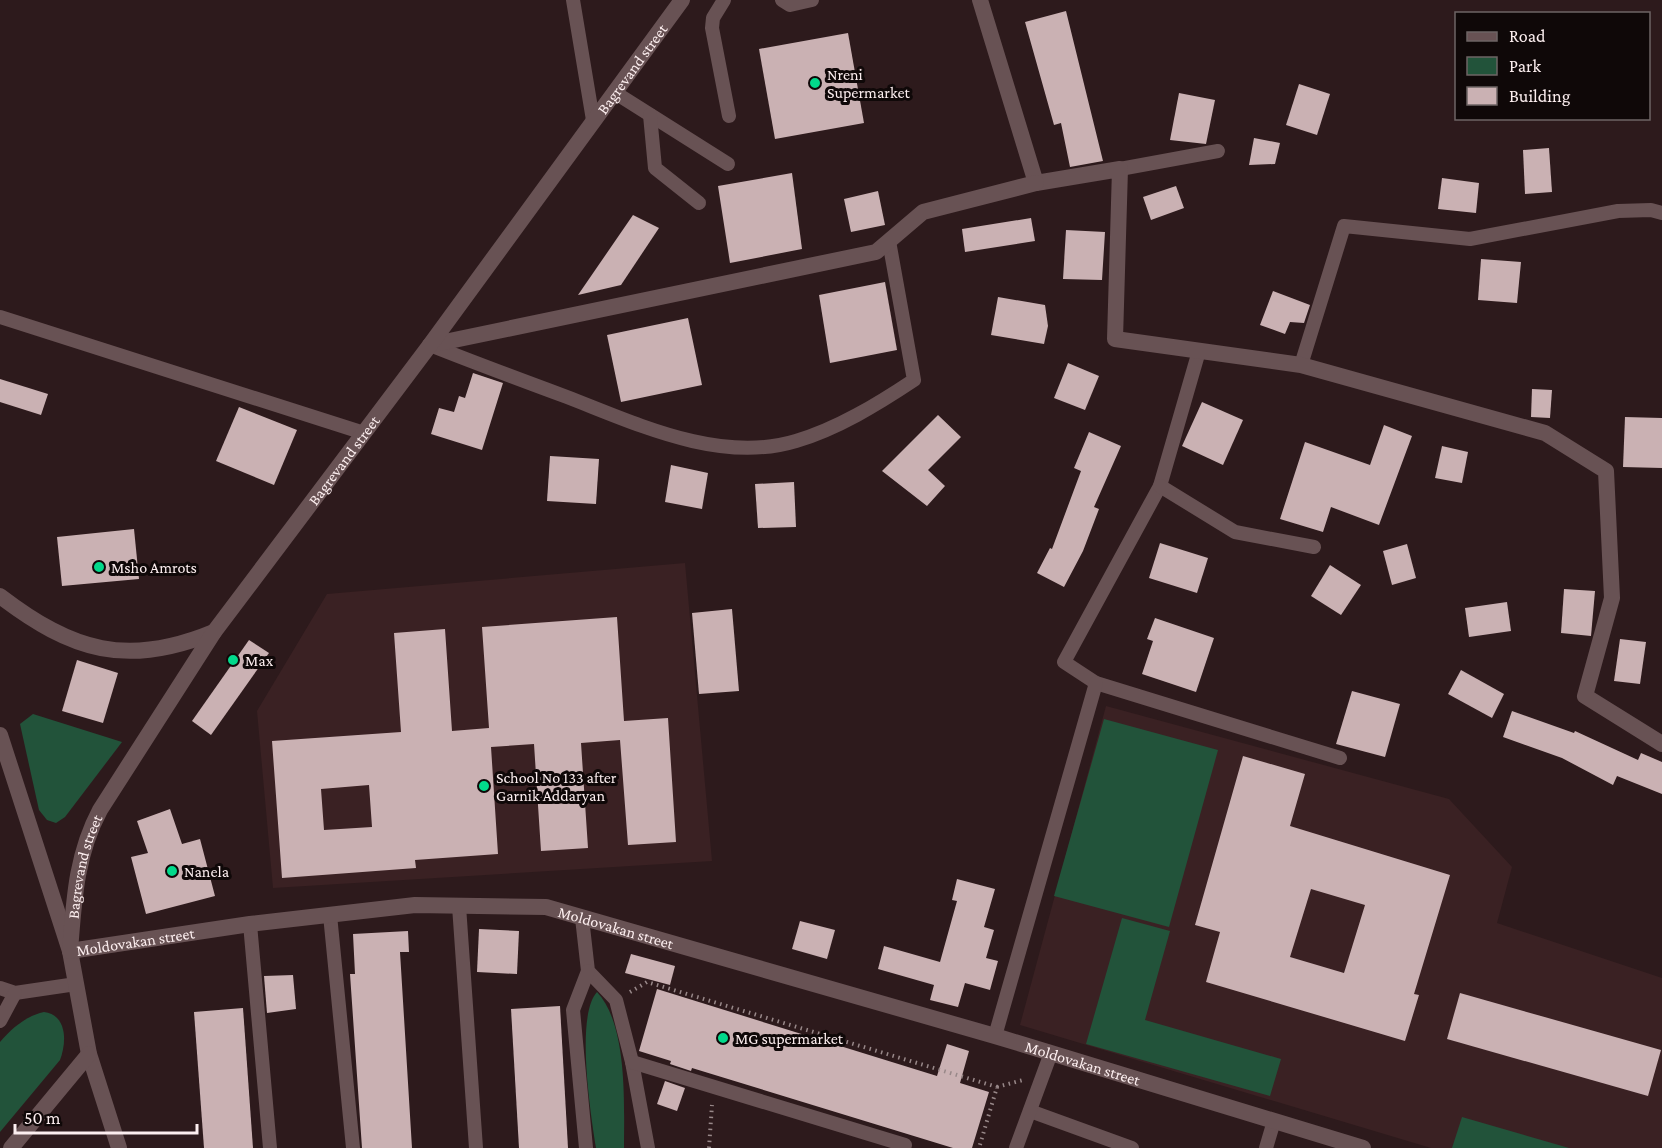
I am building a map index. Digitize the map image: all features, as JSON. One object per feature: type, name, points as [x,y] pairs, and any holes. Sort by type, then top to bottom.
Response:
[{"type":"street","name":"Bagrevand street","points":[[70,951],[76,875],[87,834],[214,632],[430,345],[682,0]]},
{"type":"street","points":[[980,0],[1036,183]]},
{"type":"street","points":[[430,345],[876,252],[923,212],[1036,183],[1120,169],[1116,339],[1301,365],[1545,433],[1605,471],[1612,598],[1585,696],[1662,744]]},
{"type":"street","points":[[0,596],[61,637],[107,650],[161,648],[188,643],[214,632]]},
{"type":"street","points":[[0,735],[70,951]]},
{"type":"street","name":"Moldovakan street","points":[[119,1148],[89,1054],[70,951],[250,924],[415,905],[546,907],[995,1036],[1363,1148]]},
{"type":"street","points":[[11,1148],[89,1054]]},
{"type":"lane","points":[[573,0],[593,120]]},
{"type":"lane","points":[[724,0],[714,18],[712,28],[729,116]]},
{"type":"lane","points":[[782,0],[790,5],[812,0]]},
{"type":"lane","points":[[614,92],[728,164]]},
{"type":"lane","points":[[650,115],[656,168],[699,203]]},
{"type":"lane","points":[[1120,169],[1218,151]]},
{"type":"lane","points":[[1301,365],[1344,225],[1470,239],[1618,211],[1662,213]]},
{"type":"lane","points":[[430,345],[656,431],[723,445],[758,447],[795,441],[830,428],[914,380],[889,241]]},
{"type":"lane","points":[[0,317],[364,433]]},
{"type":"lane","points":[[1199,351],[1160,486],[1064,662],[1096,683],[1340,758]]},
{"type":"lane","points":[[1160,486],[1235,532],[1314,547]]},
{"type":"lane","points":[[995,1036],[1096,683]]},
{"type":"lane","points":[[459,906],[476,1148]]},
{"type":"lane","points":[[330,915],[353,1148]]},
{"type":"lane","points":[[582,918],[588,971],[573,1010],[586,1148]]},
{"type":"lane","points":[[250,924],[270,1148]]},
{"type":"lane","points":[[588,971],[616,1000],[632,1062],[648,1148]]},
{"type":"lane","points":[[0,988],[15,993],[76,984]]},
{"type":"lane","points":[[0,1021],[15,993]]},
{"type":"lane","points":[[1016,1148],[1051,1053]]},
{"type":"lane","points":[[632,1062],[905,1145]]},
{"type":"lane","points":[[1030,1111],[1132,1148]]},
{"type":"lane","points":[[1266,1148],[1274,1121]]},
{"type":"path","points":[[616,1000],[647,982],[997,1087],[979,1148]]},
{"type":"path","points":[[709,1148],[714,1087]]},
{"type":"shaded area","name":"School No 133 after Garnik Addaryan","points":[[685,563],[712,861],[273,888],[257,711],[327,594]]},
{"type":"shaded area","points":[[1106,706],[1449,799],[1512,867],[1497,923],[1662,978],[1662,1148],[1431,1148],[1020,1025]]},
{"type":"green space","points":[[33,714],[122,742],[65,817],[56,823],[47,820],[39,810],[20,724]]},
{"type":"green space","points":[[1104,719],[1218,750],[1169,927],[1054,896]]},
{"type":"green space","points":[[1122,918],[1170,931],[1145,1020],[1281,1059],[1270,1096],[1086,1044]]},
{"type":"green space","points":[[597,992],[607,1006],[619,1045],[624,1088],[624,1148],[596,1148],[588,1091],[586,1043],[590,1004]]},
{"type":"green space","points":[[44,1012],[57,1018],[63,1030],[64,1045],[60,1060],[0,1132],[0,1042],[20,1023]]},
{"type":"green space","points":[[1462,1117],[1569,1148],[1452,1148]]},
{"type":"building","points":[[1066,11],[1103,161],[1070,167],[1061,123],[1054,125],[1025,22]]},
{"type":"building","points":[[848,33],[864,123],[775,139],[759,49]]},
{"type":"building","points":[[1299,84],[1330,94],[1317,135],[1286,125]]},
{"type":"building","points":[[1179,93],[1215,100],[1206,144],[1170,140]]},
{"type":"building","points":[[1254,138],[1280,143],[1275,164],[1249,165]]},
{"type":"building","points":[[1549,148],[1552,192],[1525,194],[1523,150]]},
{"type":"building","points":[[792,173],[802,249],[730,263],[718,186]]},
{"type":"building","points":[[1442,178],[1479,183],[1476,213],[1438,209]]},
{"type":"building","points":[[1176,186],[1184,208],[1151,220],[1143,197]]},
{"type":"building","points":[[878,191],[885,225],[851,232],[844,199]]},
{"type":"building","points":[[633,215],[659,228],[621,285],[578,295]]},
{"type":"building","points":[[1031,218],[1035,241],[965,252],[962,229]]},
{"type":"building","points":[[1066,230],[1105,232],[1102,280],[1063,279]]},
{"type":"building","points":[[1481,259],[1521,262],[1517,303],[1478,300]]},
{"type":"building","points":[[885,282],[897,350],[830,363],[819,295]]},
{"type":"building","points":[[1273,291],[1310,305],[1304,323],[1290,322],[1285,334],[1260,325]]},
{"type":"building","points":[[998,297],[1045,305],[1048,326],[1044,344],[991,335]]},
{"type":"building","points":[[688,318],[702,385],[621,402],[607,335]]},
{"type":"building","points":[[1068,363],[1099,376],[1085,410],[1054,398]]},
{"type":"building","points":[[473,373],[503,383],[482,450],[431,434],[439,408],[454,412],[459,396],[465,398]]},
{"type":"building","points":[[0,379],[48,394],[41,415],[0,402]]},
{"type":"building","points":[[1532,389],[1552,390],[1550,418],[1531,417]]},
{"type":"building","points":[[1202,402],[1243,420],[1223,465],[1182,446]]},
{"type":"building","points":[[239,407],[297,430],[274,485],[216,461]]},
{"type":"building","points":[[938,415],[961,437],[928,470],[945,486],[927,506],[882,471]]},
{"type":"building","points":[[1625,417],[1662,418],[1662,468],[1623,467]]},
{"type":"building","points":[[1384,425],[1412,436],[1379,525],[1331,507],[1323,532],[1280,519],[1305,442],[1370,465]]},
{"type":"building","points":[[1089,432],[1121,446],[1094,507],[1099,509],[1083,551],[1064,587],[1037,573],[1050,548],[1052,549],[1081,471],[1074,468]]},
{"type":"building","points":[[1442,446],[1468,452],[1462,483],[1435,478]]},
{"type":"building","points":[[550,456],[599,459],[596,504],[547,501]]},
{"type":"building","points":[[671,465],[708,473],[702,509],[665,502]]},
{"type":"building","points":[[794,482],[796,527],[758,528],[755,484]]},
{"type":"building","name":"Msho Amrots","points":[[134,529],[139,579],[62,586],[57,537]]},
{"type":"building","points":[[1160,543],[1208,558],[1197,593],[1149,578]]},
{"type":"building","points":[[1407,544],[1416,578],[1392,585],[1383,551]]},
{"type":"building","points":[[1330,565],[1361,585],[1341,615],[1311,596]]},
{"type":"building","points":[[1564,589],[1595,591],[1591,636],[1561,633]]},
{"type":"building","points":[[1507,602],[1511,631],[1469,637],[1465,608]]},
{"type":"building","points":[[732,609],[739,691],[699,694],[692,613]]},
{"type":"building","points":[[617,617],[624,721],[668,718],[676,842],[628,845],[620,740],[581,743],[588,848],[541,851],[534,744],[491,747],[498,854],[415,860],[416,868],[282,878],[272,741],[401,732],[394,633],[445,629],[452,731],[489,728],[482,627]],"holes":[[[369,785],[372,827],[324,830],[321,789]]]},
{"type":"building","points":[[1155,618],[1214,638],[1196,692],[1142,674],[1153,641],[1147,639]]},
{"type":"building","points":[[1620,639],[1646,642],[1640,684],[1614,681]]},
{"type":"building","points":[[249,640],[269,653],[211,735],[192,721]]},
{"type":"building","points":[[77,660],[118,673],[103,723],[62,711]]},
{"type":"building","points":[[1461,670],[1504,694],[1492,718],[1448,694]]},
{"type":"building","points":[[1352,691],[1400,704],[1385,757],[1336,744]]},
{"type":"building","points":[[1512,711],[1574,733],[1575,731],[1638,760],[1641,753],[1662,762],[1662,794],[1617,776],[1613,785],[1562,758],[1503,737]]},
{"type":"building","points":[[1243,756],[1305,774],[1290,826],[1450,875],[1414,994],[1419,995],[1405,1041],[1206,982],[1220,932],[1195,925]],"holes":[[[1311,889],[1365,905],[1344,973],[1290,957]]]},
{"type":"building","name":"Nanela","points":[[170,809],[182,844],[200,839],[215,896],[146,914],[131,857],[148,853],[137,821]]},
{"type":"building","points":[[957,879],[995,889],[984,927],[994,930],[986,958],[998,961],[990,990],[965,983],[958,1007],[930,1000],[934,985],[878,969],[884,946],[940,962],[957,901],[952,900]]},
{"type":"building","points":[[800,921],[835,930],[827,959],[792,949]]},
{"type":"building","points":[[479,929],[519,931],[517,974],[477,972]]},
{"type":"building","points":[[408,931],[409,952],[400,952],[412,1148],[362,1148],[350,974],[355,974],[353,934]]},
{"type":"building","points":[[631,954],[675,966],[670,985],[625,973]]},
{"type":"building","points":[[293,975],[296,1009],[267,1013],[264,976]]},
{"type":"building","points":[[657,989],[937,1076],[947,1044],[969,1051],[960,1083],[989,1092],[972,1148],[953,1148],[692,1068],[691,1071],[670,1064],[671,1061],[639,1051]]},
{"type":"building","points":[[1460,993],[1661,1050],[1648,1096],[1447,1039]]},
{"type":"building","points":[[560,1006],[568,1148],[519,1148],[511,1009]]},
{"type":"building","points":[[243,1008],[253,1148],[204,1148],[194,1012]]},
{"type":"building","points":[[665,1081],[685,1088],[677,1111],[657,1104]]},
{"type":"place","name":"Nreni Supermarket","points":[[815,83]]},
{"type":"place","name":"Msho Amrots","points":[[99,567]]},
{"type":"place","name":"Max","points":[[233,660]]},
{"type":"place","name":"School No 133 after Garnik Addaryan","points":[[484,786]]},
{"type":"place","name":"Nanela","points":[[172,871]]},
{"type":"place","name":"MG supermarket","points":[[723,1038]]}]
